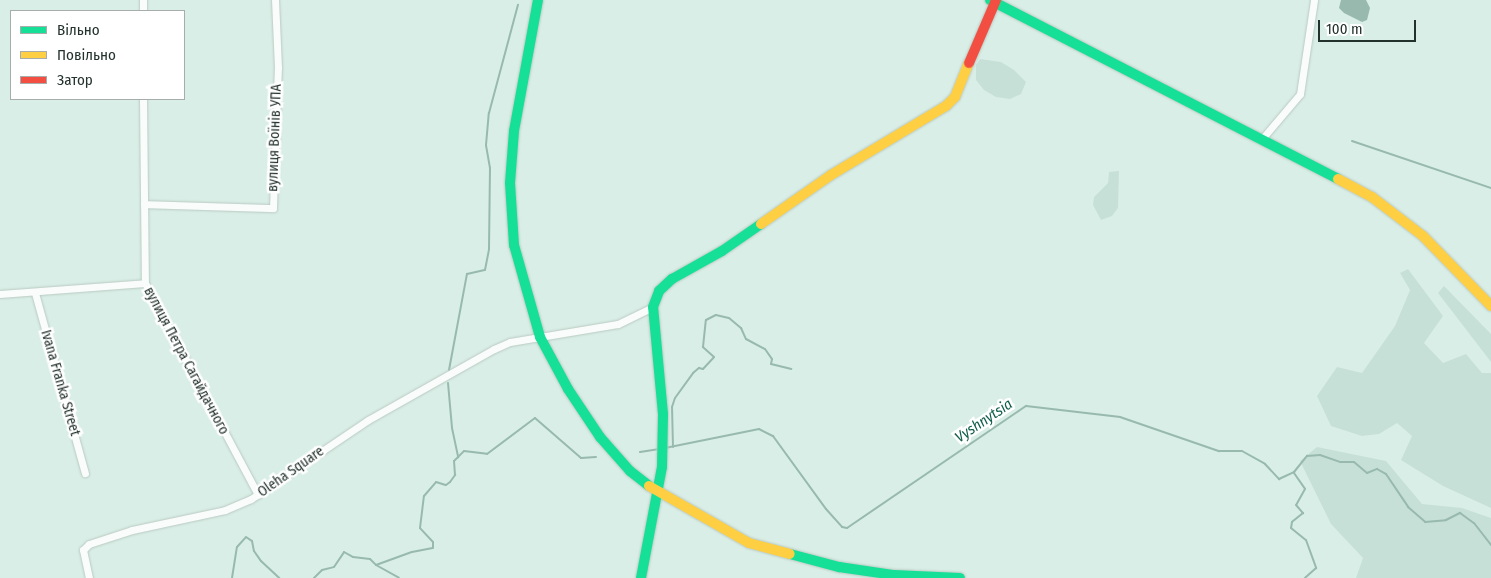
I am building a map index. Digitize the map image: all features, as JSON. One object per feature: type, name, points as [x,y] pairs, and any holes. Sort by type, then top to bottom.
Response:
[{"type":"main road","points":[[538,0],[520,88],[510,183],[511,213],[520,274],[540,336],[568,389],[600,437],[630,471],[657,493],[720,530],[767,550],[839,567],[894,575],[960,578]]},
{"type":"main road","points":[[641,578],[657,493],[662,444],[653,307],[659,291],[672,278],[722,251],[831,175],[946,106],[958,90],[994,1],[1388,207],[1423,236],[1491,306]]},
{"type":"street","name":"вулиця Воїнів УПА","points":[[144,204],[273,208],[278,68],[275,0]]},
{"type":"street","points":[[1261,140],[1300,94],[1314,0]]},
{"type":"street","name":"вулиця Петра Сагайдачного","points":[[143,100],[145,283],[258,495]]},
{"type":"street","points":[[0,294],[35,293],[145,283]]},
{"type":"street","name":"Ivana Franka Street","points":[[35,293],[85,473]]},
{"type":"street","name":"Oleha Square","points":[[88,578],[82,550],[89,544],[141,527],[225,510],[258,495],[368,420],[510,342],[618,324],[653,307]]},
{"type":"shaded area","points":[[1341,0],[1366,0],[1370,8],[1367,20],[1362,22],[1344,13],[1339,8]]},
{"type":"shaded area","points":[[980,59],[1001,62],[1014,70],[1026,82],[1021,94],[1010,99],[996,97],[984,90],[976,80],[976,65]]},
{"type":"shaded area","points":[[1119,171],[1118,208],[1112,216],[1101,220],[1093,205],[1094,197],[1108,183],[1109,172]]},
{"type":"shaded area","points":[[1408,269],[1443,316],[1424,343],[1443,363],[1466,354],[1482,373],[1491,373],[1491,508],[1443,486],[1401,460],[1412,436],[1397,423],[1379,434],[1362,436],[1331,426],[1317,396],[1337,367],[1362,373],[1395,326],[1410,290],[1400,273]]},
{"type":"shaded area","points":[[1444,286],[1491,334],[1491,362],[1438,293]]},
{"type":"shaded area","points":[[1317,447],[1386,461],[1422,504],[1462,508],[1491,518],[1491,578],[1356,578],[1363,558],[1331,524],[1300,461]]},
{"type":"waterway","points":[[449,370],[467,274],[485,270],[489,249],[490,168],[486,145],[489,113],[518,5]]},
{"type":"waterway","points":[[1352,141],[1491,188]]},
{"type":"waterway","points":[[673,447],[672,407],[675,398],[693,373],[699,368],[703,369],[714,357],[703,347],[706,320],[716,315],[729,318],[741,328],[746,339],[765,349],[772,359],[771,364],[791,369]]},
{"type":"waterway","points":[[448,383],[452,428],[458,457]]},
{"type":"waterway","name":"Vyshnytsia","points":[[665,448],[759,429],[773,436],[826,509],[842,527],[847,528],[1026,406],[1120,417],[1219,451],[1242,451],[1265,464],[1279,479],[1294,472],[1307,456],[1320,455],[1340,462],[1354,462],[1367,473],[1377,469],[1386,474],[1408,507],[1425,522],[1446,520],[1460,513],[1474,523],[1491,545]]},
{"type":"waterway","name":"Vyshnytsia","points":[[314,578],[322,570],[334,567],[344,552],[353,557],[370,559],[376,565],[412,552],[433,548],[433,542],[420,528],[424,496],[436,482],[446,485],[450,482],[455,475],[454,461],[464,451],[487,454],[535,418],[581,458],[596,457]]},
{"type":"waterway","name":"Vyshnytsia","points":[[640,452],[658,449]]},
{"type":"waterway","name":"Vyshnytsia","points":[[1294,473],[1305,489],[1296,505],[1303,513],[1292,522],[1291,528],[1306,540],[1316,568],[1305,578]]},
{"type":"waterway","name":"Vyshnytsia","points":[[232,578],[237,547],[246,537],[252,541],[254,551],[261,561],[279,578]]},
{"type":"waterway","points":[[376,565],[399,578]]},
{"type":"traffic: fast","points":[[538,0],[514,131],[510,183],[514,245],[540,337],[568,389],[600,437],[630,471],[649,486]]},
{"type":"traffic: fast","points":[[990,0],[1338,179]]},
{"type":"traffic: fast","points":[[641,578],[662,467],[663,414],[653,307],[659,291],[672,279],[722,251],[761,224]]},
{"type":"traffic: fast","points":[[790,554],[839,567],[894,575],[960,578]]},
{"type":"traffic: slow","points":[[761,224],[831,175],[946,106],[955,97],[969,63]]},
{"type":"traffic: slow","points":[[1338,179],[1372,197],[1423,236],[1491,306]]},
{"type":"traffic: slow","points":[[649,486],[749,543],[790,554]]},
{"type":"traffic: jam","points":[[969,63],[996,0]]}]
